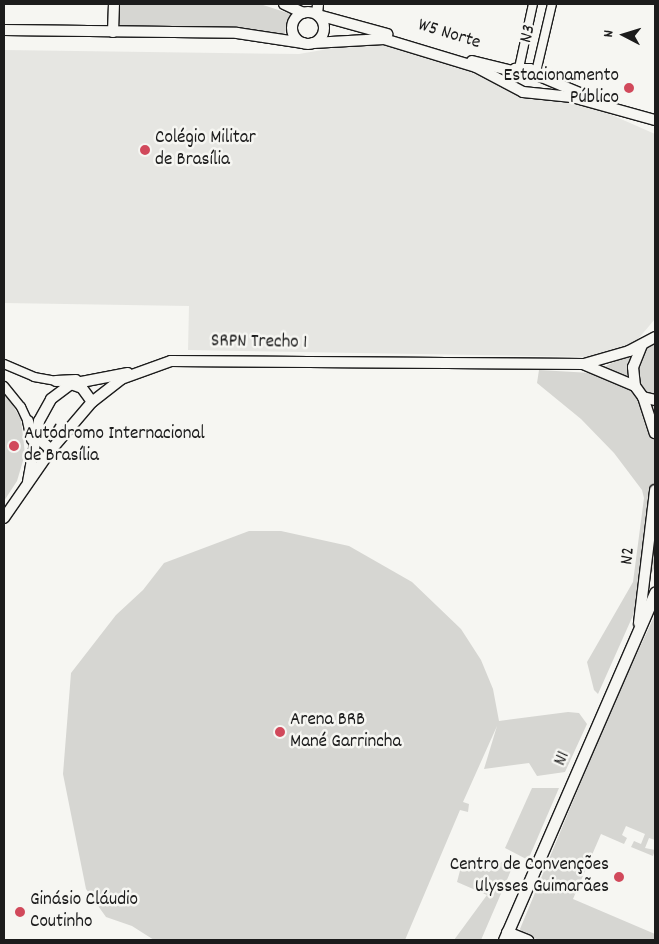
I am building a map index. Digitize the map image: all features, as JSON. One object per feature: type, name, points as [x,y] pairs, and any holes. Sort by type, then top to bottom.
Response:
[{"type":"highway","name":"N1","points":[[505,936],[655,592]]},
{"type":"highway","points":[[505,936],[527,940]]},
{"type":"main road","points":[[113,32],[114,4]]},
{"type":"main road","points":[[284,4],[304,10],[318,11],[323,22],[323,32],[308,43]]},
{"type":"main road","points":[[304,10],[293,22],[292,28],[294,35],[308,43]]},
{"type":"main road","name":"W5 Norte","points":[[318,11],[537,74]]},
{"type":"main road","points":[[4,30],[237,33],[308,43],[384,38],[476,67],[511,86],[588,101],[655,120]]},
{"type":"main road","points":[[511,86],[516,69]]},
{"type":"main road","points":[[534,92],[537,74],[574,92],[655,114]]},
{"type":"main road","name":"SRPN Trecho 1","points":[[4,518],[51,450],[92,402],[136,372],[180,359],[584,364],[611,358],[655,336]]},
{"type":"main road","points":[[644,343],[636,355],[633,368],[636,386],[643,397],[655,433]]},
{"type":"main road","name":"SRPN Trecho 1","points":[[584,364],[636,386]]},
{"type":"main road","points":[[28,484],[35,434],[45,407],[71,384],[136,372]]},
{"type":"main road","points":[[56,381],[87,380]]},
{"type":"main road","points":[[71,384],[82,388],[92,402]]},
{"type":"main road","points":[[643,397],[655,400]]},
{"type":"main road","points":[[28,421],[33,449]]},
{"type":"main road","points":[[35,434],[51,450]]},
{"type":"main road","name":"N2","points":[[639,627],[655,490]]},
{"type":"street","points":[[516,69],[533,4]]},
{"type":"street","name":"N3","points":[[537,74],[552,4]]},
{"type":"street","points":[[4,364],[34,378],[71,384]]},
{"type":"street","points":[[4,386],[35,434]]},
{"type":"shaded area","points":[[118,4],[260,4],[294,15],[285,32],[286,40],[120,27]]},
{"type":"shaded area","points":[[363,43],[392,46],[466,70],[522,96],[572,102],[605,112],[655,134],[655,319],[633,345],[589,357],[188,350],[189,306],[4,303],[4,50],[299,54]]},
{"type":"shaded area","points":[[655,337],[655,566],[598,694],[594,690],[587,662],[633,582],[644,498],[642,490],[614,453],[581,419],[537,383],[539,370],[591,373],[637,351]]},
{"type":"shaded area","name":"Autódromo Internacional de Brasília","points":[[4,391],[21,419],[25,454],[17,481],[4,501]]},
{"type":"shaded area","name":"Arena BRB Mané Garrincha","points":[[249,531],[281,531],[349,546],[412,582],[461,629],[481,660],[493,689],[499,721],[568,712],[579,713],[587,724],[565,772],[537,776],[529,763],[484,769],[497,726],[463,802],[469,804],[468,812],[460,810],[405,940],[154,940],[132,926],[106,917],[86,889],[63,774],[71,673],[116,615],[143,590],[164,563]]},
{"type":"shaded area","points":[[655,615],[655,840],[649,838],[645,848],[655,850],[653,856],[631,847],[634,841],[641,844],[645,834],[626,826],[622,835],[627,838],[624,844],[601,834],[573,899],[655,934],[655,940],[539,940],[522,933],[520,929],[615,700]]},
{"type":"shaded area","points":[[532,788],[559,788],[528,860],[505,848]]},
{"type":"shaded area","points":[[463,859],[489,872],[502,862],[512,868],[481,940],[454,940],[487,895],[457,882]]},
{"type":"place","name":"Estacionamento Público","points":[[629,88]]},
{"type":"place","name":"Colégio Militar de Brasília","points":[[145,150]]},
{"type":"place","name":"Autódromo Internacional de Brasília","points":[[14,446]]},
{"type":"place","name":"Arena BRB Mané Garrincha","points":[[280,732]]},
{"type":"place","name":"Centro de Convenções Ulysses Guimarães","points":[[619,877]]},
{"type":"place","name":"Ginásio Cláudio Coutinho","points":[[20,912]]}]
